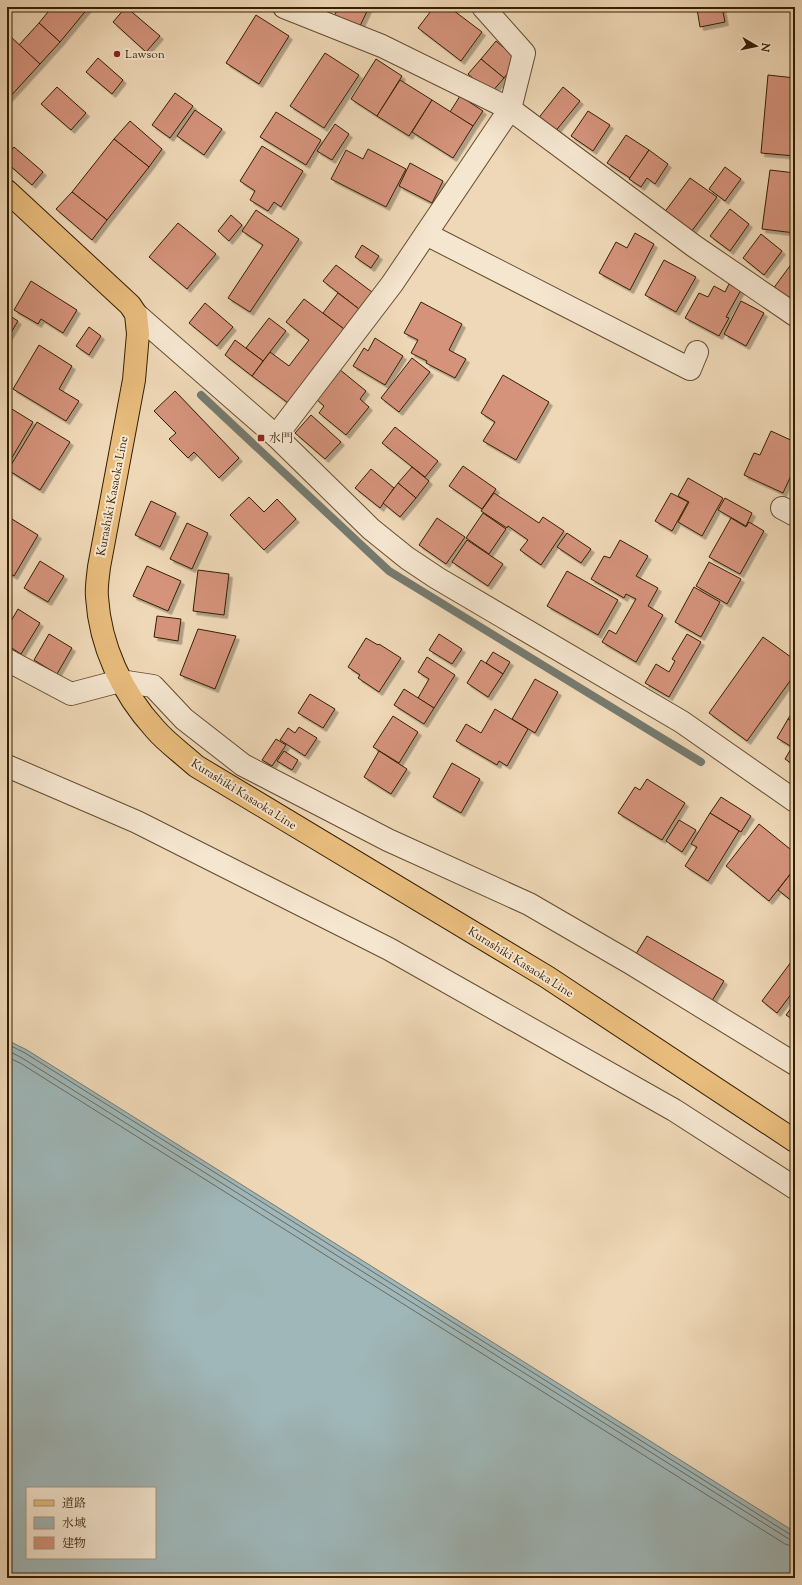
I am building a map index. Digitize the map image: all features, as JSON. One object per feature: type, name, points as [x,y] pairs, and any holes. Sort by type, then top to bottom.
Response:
[{"type":"main road","points":[[7,190],[130,305],[136,314]]},
{"type":"main road","name":"Kurashiki Kasaoka Line","points":[[136,314],[138,334],[134,380],[99,567],[97,596],[101,630],[120,680],[134,704],[156,730],[196,766],[547,977],[795,1141]]},
{"type":"street","points":[[284,7],[382,46],[510,109],[694,246],[795,315]]},
{"type":"street","points":[[276,436],[392,284],[510,109],[524,53],[483,7]]},
{"type":"street","points":[[426,234],[690,369],[697,352]]},
{"type":"street","points":[[136,314],[276,436],[371,530],[407,558],[437,578],[682,722],[795,801]]},
{"type":"street","points":[[7,660],[71,694],[120,680],[153,686],[184,719],[243,765],[388,840],[529,904],[629,962],[795,1064]]},
{"type":"street","points":[[7,766],[137,822],[389,949],[674,1110],[795,1188]]},
{"type":"water","points":[[7,1040],[27,1050],[795,1532],[795,1578],[7,1578]]},
{"type":"building","points":[[52,7],[89,7],[60,42],[39,23]]},
{"type":"building","points":[[126,7],[160,36],[146,52],[113,22]]},
{"type":"building","points":[[339,7],[369,7],[359,28],[334,16]]},
{"type":"building","points":[[434,7],[449,7],[482,32],[461,61],[418,28]]},
{"type":"building","points":[[722,7],[725,22],[700,27],[697,9]]},
{"type":"building","points":[[256,15],[289,36],[259,84],[226,63]]},
{"type":"building","points":[[39,23],[60,42],[40,64],[19,45]]},
{"type":"building","points":[[11,37],[40,64],[7,100],[7,42]]},
{"type":"building","points":[[496,41],[518,60],[504,78],[481,59]]},
{"type":"building","points":[[325,53],[359,75],[324,128],[290,106]]},
{"type":"building","points":[[98,58],[123,80],[112,94],[86,72]]},
{"type":"building","points":[[376,59],[402,76],[377,116],[351,99]]},
{"type":"building","points":[[481,59],[504,78],[491,93],[468,74]]},
{"type":"building","points":[[768,75],[795,78],[795,156],[761,153]]},
{"type":"building","points":[[400,80],[432,100],[409,136],[377,116]]},
{"type":"building","points":[[57,87],[86,113],[71,130],[41,104]]},
{"type":"building","points":[[563,87],[580,101],[554,133],[537,120]]},
{"type":"building","points":[[175,93],[193,106],[170,138],[152,125]]},
{"type":"building","points":[[460,96],[483,111],[473,126],[450,112]]},
{"type":"building","points":[[432,100],[473,126],[453,158],[412,132]]},
{"type":"building","points":[[195,110],[222,129],[204,155],[177,136]]},
{"type":"building","points":[[588,111],[610,125],[593,151],[571,136]]},
{"type":"building","points":[[276,112],[321,140],[306,165],[260,137]]},
{"type":"building","points":[[130,121],[162,149],[149,167],[114,139]]},
{"type":"building","points":[[335,124],[349,134],[332,160],[317,151]]},
{"type":"building","points":[[626,135],[649,150],[630,178],[607,163]]},
{"type":"building","points":[[114,139],[149,167],[107,220],[72,192]]},
{"type":"building","points":[[262,146],[303,171],[281,207],[274,202],[268,211],[250,200],[255,191],[240,181]]},
{"type":"building","points":[[14,147],[43,172],[32,185],[7,163],[7,155]]},
{"type":"building","points":[[368,149],[406,169],[386,207],[331,179],[346,150],[363,159]]},
{"type":"building","points":[[649,150],[668,164],[655,184],[647,178],[641,187],[629,179]]},
{"type":"building","points":[[410,163],[443,181],[432,203],[399,186]]},
{"type":"building","points":[[725,167],[741,179],[725,201],[709,189]]},
{"type":"building","points":[[770,170],[795,173],[795,233],[762,229]]},
{"type":"building","points":[[690,178],[717,197],[691,232],[664,213]]},
{"type":"building","points":[[72,192],[107,220],[92,240],[56,209]]},
{"type":"building","points":[[730,209],[749,224],[730,251],[710,236]]},
{"type":"building","points":[[256,210],[299,239],[250,312],[228,298],[263,245],[242,231]]},
{"type":"building","points":[[231,215],[242,225],[229,241],[218,231]]},
{"type":"building","points":[[178,223],[216,254],[187,289],[149,257]]},
{"type":"building","points":[[635,233],[654,244],[630,290],[599,273],[616,242],[627,248]]},
{"type":"building","points":[[761,234],[782,251],[764,275],[743,258]]},
{"type":"building","points":[[362,245],[379,256],[371,268],[355,257]]},
{"type":"building","points":[[795,259],[795,305],[773,289]]},
{"type":"building","points":[[664,260],[696,277],[676,312],[645,295]]},
{"type":"building","points":[[336,265],[372,292],[359,309],[323,281]]},
{"type":"building","points":[[31,281],[77,310],[63,333],[41,319],[38,324],[14,310]]},
{"type":"building","points":[[729,284],[741,290],[726,317],[729,318],[719,336],[685,318],[699,293],[708,297],[714,286],[725,292]]},
{"type":"building","points":[[338,293],[359,309],[344,329],[323,313]]},
{"type":"building","points":[[304,299],[344,329],[288,403],[252,376],[270,352],[289,366],[309,340],[286,322]]},
{"type":"building","points":[[741,301],[764,313],[746,346],[724,334]]},
{"type":"building","points":[[421,302],[462,324],[449,350],[466,359],[455,378],[426,363],[427,361],[411,353],[418,340],[404,333]]},
{"type":"building","points":[[205,303],[233,327],[217,346],[189,323]]},
{"type":"building","points":[[7,314],[18,321],[7,339]]},
{"type":"building","points":[[269,318],[286,331],[263,361],[246,348]]},
{"type":"building","points":[[89,327],[101,336],[89,355],[76,346]]},
{"type":"building","points":[[375,338],[403,356],[385,385],[353,366],[364,348],[368,351]]},
{"type":"building","points":[[235,340],[263,361],[252,376],[225,355]]},
{"type":"building","points":[[39,345],[72,366],[59,389],[79,401],[66,421],[13,389]]},
{"type":"building","points":[[412,358],[430,372],[399,412],[381,398]]},
{"type":"building","points":[[339,369],[366,391],[360,399],[369,407],[346,435],[319,413],[324,406],[316,399]]},
{"type":"building","points":[[503,375],[549,402],[516,460],[483,441],[495,422],[481,413]]},
{"type":"building","points":[[175,391],[239,458],[219,478],[194,452],[188,458],[169,439],[176,433],[154,411]]},
{"type":"building","points":[[7,406],[33,422],[7,466]]},
{"type":"building","points":[[311,415],[341,442],[325,459],[295,433]]},
{"type":"building","points":[[37,422],[70,442],[40,490],[8,470]]},
{"type":"building","points":[[395,427],[438,461],[425,477],[382,443]]},
{"type":"building","points":[[771,431],[795,442],[795,467],[783,493],[744,475],[754,453],[760,455]]},
{"type":"building","points":[[463,466],[496,489],[482,509],[449,486]]},
{"type":"building","points":[[412,467],[429,481],[416,498],[398,483]]},
{"type":"building","points":[[371,469],[394,488],[380,508],[355,488]]},
{"type":"building","points":[[688,478],[723,498],[702,536],[678,522],[689,502],[678,496]]},
{"type":"building","points":[[398,483],[416,498],[400,517],[383,503]]},
{"type":"building","points":[[494,493],[539,523],[543,517],[564,531],[541,565],[520,550],[528,540],[508,526],[507,528],[481,511]]},
{"type":"building","points":[[671,493],[688,502],[672,531],[655,521]]},
{"type":"building","points":[[249,497],[264,512],[277,499],[296,519],[264,550],[230,515]]},
{"type":"building","points":[[725,498],[752,513],[746,526],[718,510]]},
{"type":"building","points":[[151,501],[176,513],[160,547],[135,535]]},
{"type":"building","points":[[483,513],[506,529],[489,554],[466,538]]},
{"type":"building","points":[[7,516],[38,535],[14,576],[7,572]]},
{"type":"building","points":[[437,518],[465,537],[446,564],[419,545]]},
{"type":"building","points":[[731,518],[746,527],[749,522],[764,531],[740,574],[709,557]]},
{"type":"building","points":[[187,523],[208,533],[192,569],[170,559]]},
{"type":"building","points":[[567,533],[591,549],[581,563],[557,547]]},
{"type":"building","points":[[467,540],[503,564],[488,586],[452,562]]},
{"type":"building","points":[[620,540],[648,556],[636,576],[658,588],[648,606],[663,615],[636,662],[602,642],[609,630],[616,634],[636,599],[626,594],[624,598],[591,579],[604,556],[610,558]]},
{"type":"building","points":[[40,561],[64,576],[48,602],[24,588]]},
{"type":"building","points":[[709,562],[741,579],[727,604],[696,586]]},
{"type":"building","points":[[147,566],[181,581],[168,611],[133,596]]},
{"type":"building","points":[[198,570],[229,574],[224,615],[193,611]]},
{"type":"building","points":[[567,571],[618,600],[598,635],[547,606]]},
{"type":"building","points":[[694,587],[720,602],[701,637],[675,622]]},
{"type":"building","points":[[18,609],[40,623],[21,654],[7,645],[7,628]]},
{"type":"building","points":[[157,616],[181,619],[178,641],[154,637]]},
{"type":"building","points":[[198,629],[236,636],[215,689],[180,675]]},
{"type":"building","points":[[49,634],[72,648],[57,674],[34,660]]},
{"type":"building","points":[[439,634],[462,649],[452,664],[429,650]]},
{"type":"building","points":[[687,634],[701,642],[669,697],[645,683],[656,664],[669,672],[675,661],[672,659]]},
{"type":"building","points":[[763,637],[795,660],[795,674],[747,741],[709,713]]},
{"type":"building","points":[[366,638],[378,645],[379,644],[401,658],[379,692],[358,678],[360,675],[348,667]]},
{"type":"building","points":[[493,652],[510,662],[503,674],[486,663]]},
{"type":"building","points":[[427,657],[455,675],[434,708],[418,698],[429,679],[418,672]]},
{"type":"building","points":[[481,660],[503,674],[488,697],[467,683]]},
{"type":"building","points":[[535,679],[558,692],[535,733],[512,719]]},
{"type":"building","points":[[404,689],[434,708],[424,724],[394,705]]},
{"type":"building","points":[[310,694],[335,709],[323,728],[298,713]]},
{"type":"building","points":[[795,708],[795,723],[788,719]]},
{"type":"building","points":[[495,709],[528,729],[507,766],[499,761],[497,765],[456,741],[466,724],[481,733]]},
{"type":"building","points":[[393,716],[418,732],[399,763],[373,747]]},
{"type":"building","points":[[788,719],[795,723],[795,766],[785,759],[792,747],[777,738]]},
{"type":"building","points":[[299,727],[317,738],[305,756],[280,740],[288,728],[295,733]]},
{"type":"building","points":[[276,739],[286,745],[272,766],[262,760]]},
{"type":"building","points":[[284,751],[298,760],[292,770],[277,761]]},
{"type":"building","points":[[379,751],[407,769],[391,794],[364,777]]},
{"type":"building","points":[[452,763],[480,779],[461,813],[433,797]]},
{"type":"building","points":[[647,779],[685,803],[662,840],[618,813],[635,787],[640,790]]},
{"type":"building","points":[[721,797],[751,816],[741,832],[710,813]]},
{"type":"building","points":[[710,813],[739,831],[708,881],[685,866],[697,847],[691,844]]},
{"type":"building","points":[[679,820],[696,830],[682,852],[666,841]]},
{"type":"building","points":[[759,824],[795,853],[795,868],[769,901],[726,866]]},
{"type":"building","points":[[795,868],[795,897],[792,901],[778,890]]},
{"type":"building","points":[[647,936],[724,981],[710,1004],[634,957]]},
{"type":"building","points":[[791,962],[795,965],[795,989],[777,1013],[762,1001]]},
{"type":"building","points":[[795,1003],[795,1021],[786,1015]]},
{"type":"waterway","points":[[201,395],[389,571],[701,762]]},
{"type":"place","name":"Lawson","points":[[117,54]]},
{"type":"place","name":"水門","points":[[261,438]]}]
